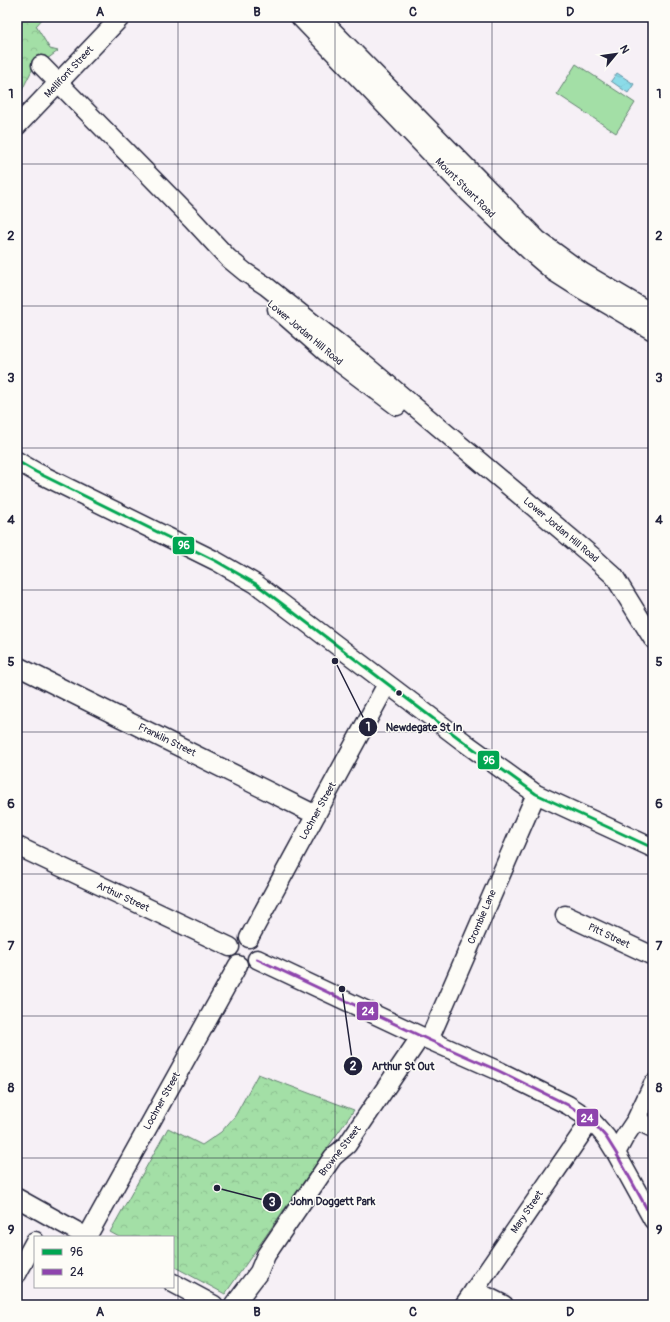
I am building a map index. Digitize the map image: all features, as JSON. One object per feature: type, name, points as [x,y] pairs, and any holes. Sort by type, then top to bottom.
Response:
[{"type":"street","name":"Mellifont Street","points":[[17,126],[121,17]]},
{"type":"street","name":"Mount Stuart Road","points":[[300,17],[469,193],[534,255],[554,272],[653,331]]},
{"type":"street","name":"Mount Stuart Road","points":[[319,17],[538,240],[582,272],[653,314]]},
{"type":"street","name":"Lower Jordan Hill Road","points":[[41,65],[192,219],[228,258],[266,286],[358,359],[452,437],[614,576],[653,639]]},
{"type":"street","points":[[17,461],[36,472],[216,561],[256,584],[464,742],[536,794],[653,848]]},
{"type":"street","name":"Franklin Street","points":[[17,666],[316,815]]},
{"type":"street","name":"Lochner Street","points":[[249,938],[387,684]]},
{"type":"street","name":"Crombie Lane","points":[[425,1038],[536,794]]},
{"type":"street","name":"Arthur Street","points":[[17,846],[230,947]]},
{"type":"street","name":"Pitt Street","points":[[566,916],[653,956]]},
{"type":"street","points":[[244,937],[249,938],[258,946],[259,951],[257,959],[251,965],[238,965],[234,963],[230,956],[230,947],[235,939],[244,937]]},
{"type":"street","points":[[257,959],[539,1090],[568,1105],[591,1120],[606,1137],[616,1153],[653,1220]]},
{"type":"street","name":"Lochner Street","points":[[88,1236],[238,965]]},
{"type":"street","name":"Browne Street","points":[[234,1305],[259,1272],[266,1255],[333,1158],[347,1145],[425,1038]]},
{"type":"street","points":[[616,1153],[636,1120],[653,1084]]},
{"type":"street","name":"Mary Street","points":[[464,1305],[591,1120]]},
{"type":"street","points":[[636,1120],[653,1128]]},
{"type":"street","points":[[17,1198],[85,1236]]},
{"type":"street","points":[[38,1236],[48,1216]]},
{"type":"street","points":[[17,1274],[34,1243]]},
{"type":"street","points":[[174,1284],[214,1305]]},
{"type":"street","points":[[474,1290],[504,1305]]},
{"type":"green space","points":[[17,17],[44,17],[36,26],[50,49],[58,51],[32,70],[20,94],[17,89]]},
{"type":"green space","points":[[576,64],[635,103],[616,133],[557,94]]},
{"type":"green space","points":[[258,1074],[354,1110],[225,1294],[174,1267],[174,1236],[117,1236],[110,1232],[168,1128],[202,1145],[221,1132],[235,1116]]},
{"type":"water","points":[[617,73],[634,84],[628,93],[611,81]]},
{"type":"transit line","name":"96","points":[[17,461],[36,472],[216,561],[256,584],[464,742],[536,794],[653,848]]},
{"type":"transit line","name":"24","points":[[257,959],[429,1040],[499,1071],[568,1105],[591,1120],[606,1137],[616,1153],[653,1220]]},
{"type":"place","name":"Newdegate St In","points":[[335,661]]},
{"type":"place","name":"Arthur St Out","points":[[342,989]]},
{"type":"place","name":"John Doggett Park","points":[[217,1188]]}]
